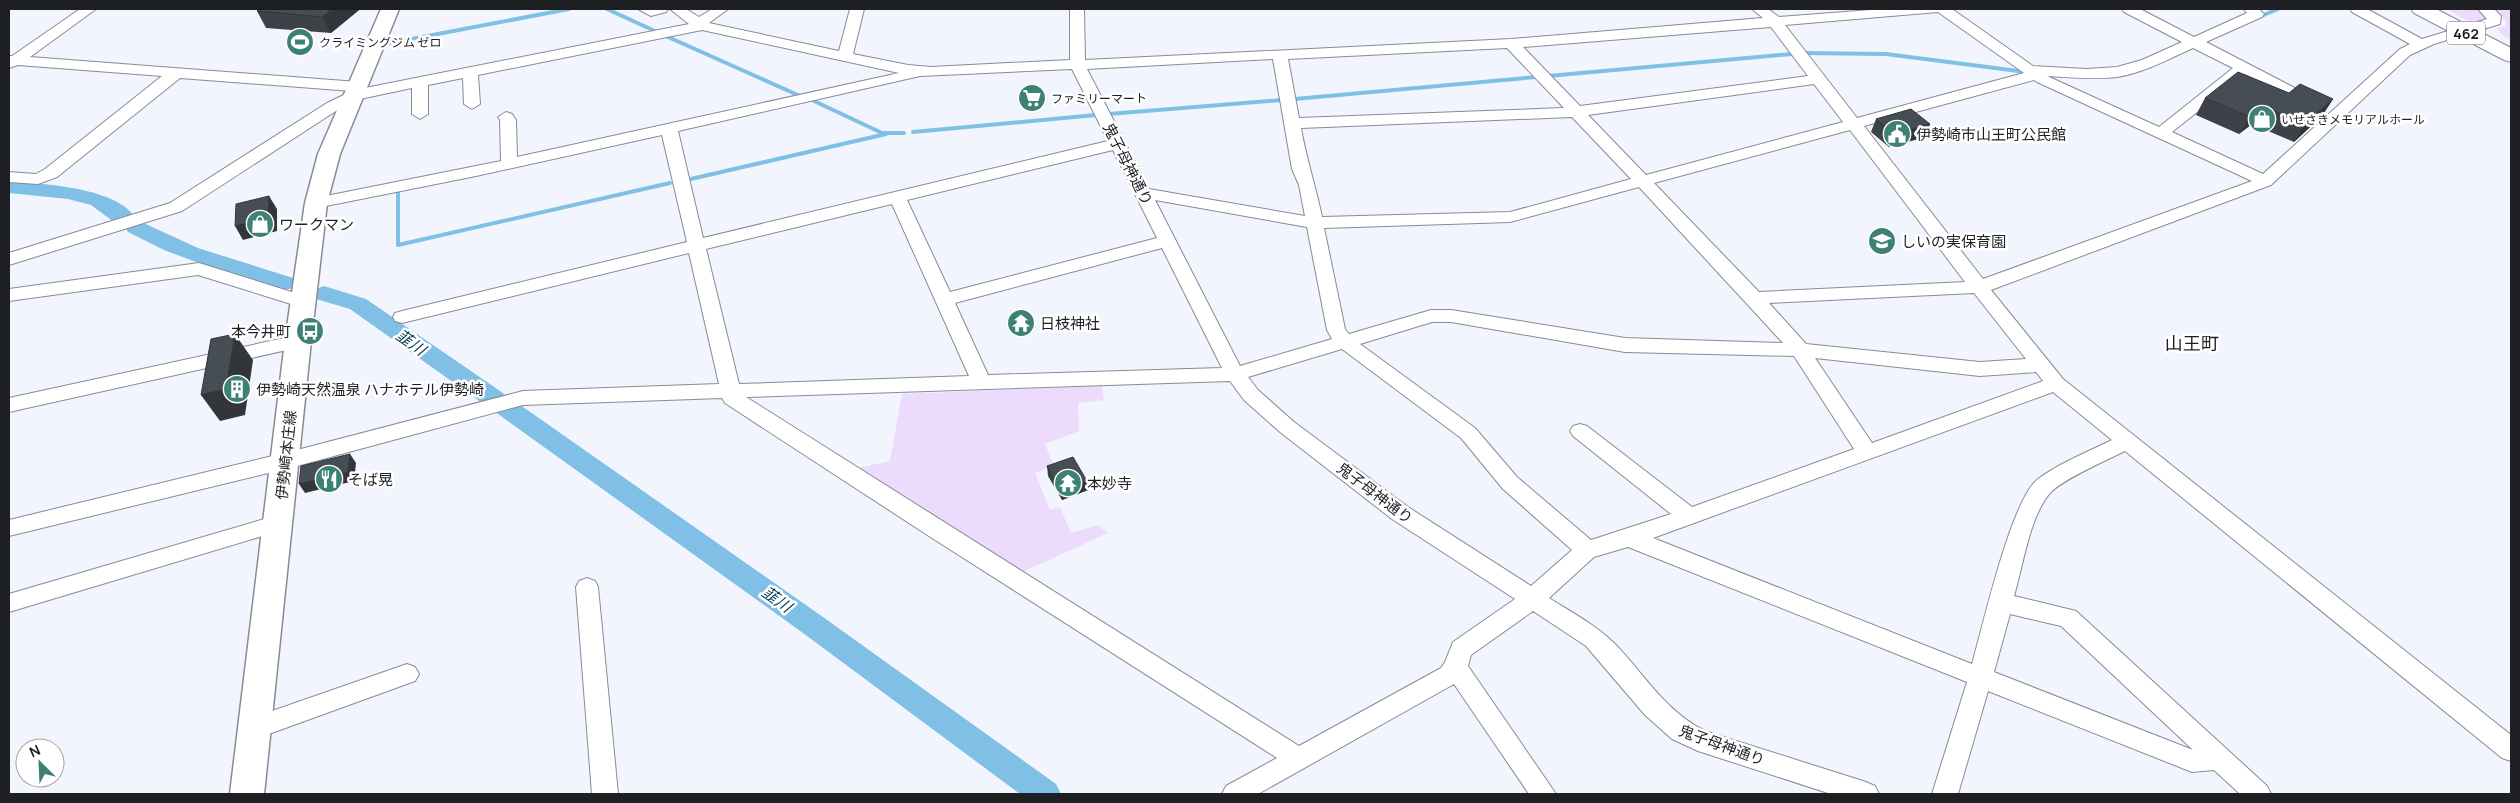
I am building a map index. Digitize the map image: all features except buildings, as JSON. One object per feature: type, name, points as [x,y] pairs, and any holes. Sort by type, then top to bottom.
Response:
[{"type":"highway","name":"462","points":[[2421,9],[2511,48]]},
{"type":"highway","name":"462","points":[[2436,9],[2511,56]]},
{"type":"main road","name":"伊勢崎本庄線","points":[[248,794],[298,341],[316,203],[329,154],[390,9]]},
{"type":"street","points":[[11,62],[89,9]]},
{"type":"street","points":[[645,9],[651,12],[661,9]]},
{"type":"street","points":[[677,9],[700,25],[917,72],[1511,43],[1935,9]]},
{"type":"street","points":[[11,62],[175,74],[357,91],[420,82],[700,25],[721,9]]},
{"type":"street","points":[[845,57],[857,9]]},
{"type":"street","name":"鬼子母神通り","points":[[1077,9],[1079,65],[1117,144],[1235,374],[1251,396],[1287,427],[1400,513],[1601,646],[1652,709],[1685,735],[1866,794]]},
{"type":"street","points":[[1759,9],[1774,23],[2039,365],[2056,384],[2511,750]]},
{"type":"street","points":[[1943,9],[2034,73],[2265,181]]},
{"type":"street","points":[[2129,9],[2336,115]]},
{"type":"street","points":[[1142,193],[1314,223],[1510,217],[1854,125],[2034,73],[2086,74],[2118,72],[2147,63],[2257,14],[2251,9]]},
{"type":"street","points":[[2357,9],[2420,44]]},
{"type":"street","points":[[1754,298],[1980,287],[2265,181],[2394,61],[2420,44],[2494,21],[2494,16],[2485,9]]},
{"type":"street","points":[[1511,43],[1754,298],[1800,350],[1867,452]]},
{"type":"street","points":[[1280,55],[1300,169],[1307,185],[1336,330],[1345,342],[1468,433],[1510,483],[1587,550]]},
{"type":"street","points":[[2161,133],[2243,68]]},
{"type":"street","points":[[470,72],[472,104]]},
{"type":"street","points":[[316,203],[669,129],[917,72]]},
{"type":"street","points":[[9,177],[38,179],[52,173],[175,74]]},
{"type":"street","points":[[1293,122],[1441,119],[1576,112],[1817,79]]},
{"type":"street","points":[[420,82],[420,114]]},
{"type":"street","points":[[9,266],[9,260],[176,207],[357,91]]},
{"type":"street","points":[[506,117],[508,120],[509,163]]},
{"type":"street","points":[[669,129],[732,398],[859,483],[1142,659],[1287,751],[1296,760]]},
{"type":"street","points":[[402,317],[1117,144]]},
{"type":"street","points":[[897,197],[981,382]]},
{"type":"street","points":[[944,300],[1166,241]]},
{"type":"street","points":[[9,295],[200,269],[304,302]]},
{"type":"street","points":[[9,528],[421,426],[518,398],[1235,374],[1432,316],[1451,316],[1625,345],[1800,350],[1980,369],[2039,365]]},
{"type":"street","points":[[9,405],[58,396],[298,341]]},
{"type":"street","points":[[1235,794],[1448,675],[1456,667],[1461,648],[1532,599],[1587,550],[1629,538],[2056,384]]},
{"type":"street","points":[[1580,431],[1689,516]]},
{"type":"street","points":[[1945,794],[1981,675],[2026,514],[2044,486],[2077,466],[2126,442]]},
{"type":"street","points":[[9,603],[278,523]]},
{"type":"street","points":[[1629,538],[1981,675],[2192,761],[2219,758]]},
{"type":"street","points":[[587,587],[605,794]]},
{"type":"street","points":[[2000,602],[2068,618],[2258,794]]},
{"type":"street","points":[[1456,667],[1543,794]]},
{"type":"street","points":[[255,728],[407,674]]},
{"type":"shaded area","points":[[2447,9],[2478,9],[2489,18],[2484,21],[2473,22]]},
{"type":"shaded area","points":[[2490,9],[2511,9],[2511,40],[2502,35],[2497,28],[2505,26],[2507,22]]},
{"type":"shaded area","points":[[1102,386],[1104,400],[1078,403],[1079,431],[1045,444],[1054,466],[1035,473],[1050,510],[1060,507],[1071,533],[1098,525],[1108,533],[1016,575],[849,470],[890,461],[902,394]]},
{"type":"waterway","points":[[385,44],[569,9]]},
{"type":"waterway","points":[[607,9],[657,32]]},
{"type":"waterway","points":[[2259,17],[2278,9]]},
{"type":"waterway","points":[[668,37],[800,96]]},
{"type":"waterway","points":[[1802,53],[1886,54],[2026,72]]},
{"type":"waterway","points":[[1548,76],[1792,54]]},
{"type":"waterway","points":[[1295,99],[1536,77]]},
{"type":"waterway","points":[[1109,114],[1282,100]]},
{"type":"waterway","points":[[814,101],[882,133],[904,133]]},
{"type":"waterway","points":[[913,132],[1096,115]]},
{"type":"waterway","points":[[691,179],[886,134]]},
{"type":"waterway","points":[[395,191],[398,190],[398,245],[670,183]]},
{"type":"waterway","name":"韮川","points":[[9,187],[68,193],[98,200],[126,220]]},
{"type":"waterway","name":"韮川","points":[[136,227],[190,253],[285,283]]},
{"type":"waterway","name":"韮川","points":[[324,294],[358,304],[494,399]]},
{"type":"waterway","name":"韮川","points":[[507,408],[813,625],[1045,794]]},
{"type":"place","name":"クライミングジム ゼロ","points":[[300,42]]},
{"type":"place","name":"ファミリーマート","points":[[1032,98]]},
{"type":"place","name":"いせさきメモリアルホール","points":[[2262,119]]},
{"type":"place","name":"伊勢崎市山王町公民館","points":[[1897,134]]},
{"type":"place","name":"ワークマン","points":[[260,224]]},
{"type":"place","name":"しいの実保育園","points":[[1882,241]]},
{"type":"place","name":"日枝神社","points":[[1021,323]]},
{"type":"place","name":"本今井町","points":[[310,331]]},
{"type":"place","name":"伊勢崎天然温泉 ハナホテル伊勢崎","points":[[237,389]]},
{"type":"place","name":"そば晃","points":[[329,479]]},
{"type":"place","name":"本妙寺","points":[[1068,483]]},
{"type":"district","name":"山王町","points":[[2192,343]]}]
